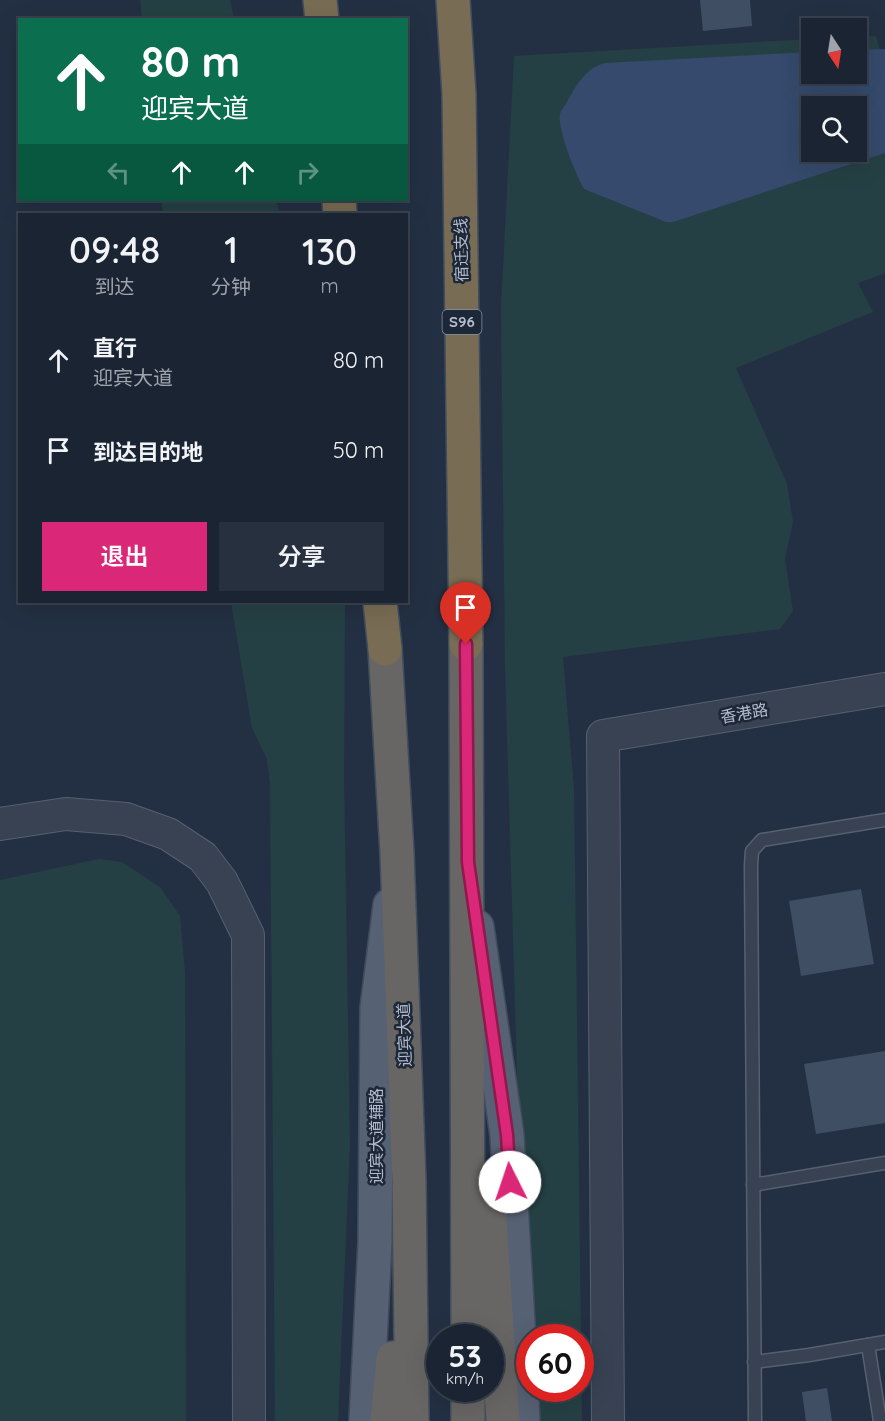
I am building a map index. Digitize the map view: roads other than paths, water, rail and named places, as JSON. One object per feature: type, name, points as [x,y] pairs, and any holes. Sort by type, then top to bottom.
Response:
[{"type":"highway","points":[[320,0],[322,18]]},
{"type":"highway","name":"宿迁支线","points":[[453,0],[459,94],[468,862]]},
{"type":"highway","name":"迎宾大道","points":[[380,603],[397,853],[409,1180],[412,1421]]},
{"type":"highway","points":[[468,862],[468,1324]]},
{"type":"highway","points":[[468,862],[503,1421]]},
{"type":"highway","points":[[387,1421],[409,1180]]},
{"type":"highway","points":[[468,1402],[468,1421]]},
{"type":"main road","name":"迎宾大道辅路","points":[[366,1421],[375,1242],[377,1008],[397,853]]},
{"type":"main road","points":[[468,862],[507,1135],[523,1421]]},
{"type":"street","name":"香港路","points":[[608,1421],[603,736],[885,689]]},
{"type":"street","points":[[0,824],[66,814],[126,819],[168,834],[203,857],[222,882],[248,935],[249,1421]]},
{"type":"lane","points":[[755,1421],[752,851],[762,840],[885,820]]},
{"type":"lane","points":[[753,1185],[885,1162]]},
{"type":"lane","points":[[754,1362],[885,1342]]},
{"type":"lane","points":[[868,1345],[880,1421]]},
{"type":"water","points":[[885,49],[885,153],[867,159],[867,96],[801,96],[801,162],[857,162],[673,222],[666,222],[584,189],[576,173],[561,130],[561,112],[582,78],[598,65],[801,53],[801,84],[867,84],[867,50]]}]
